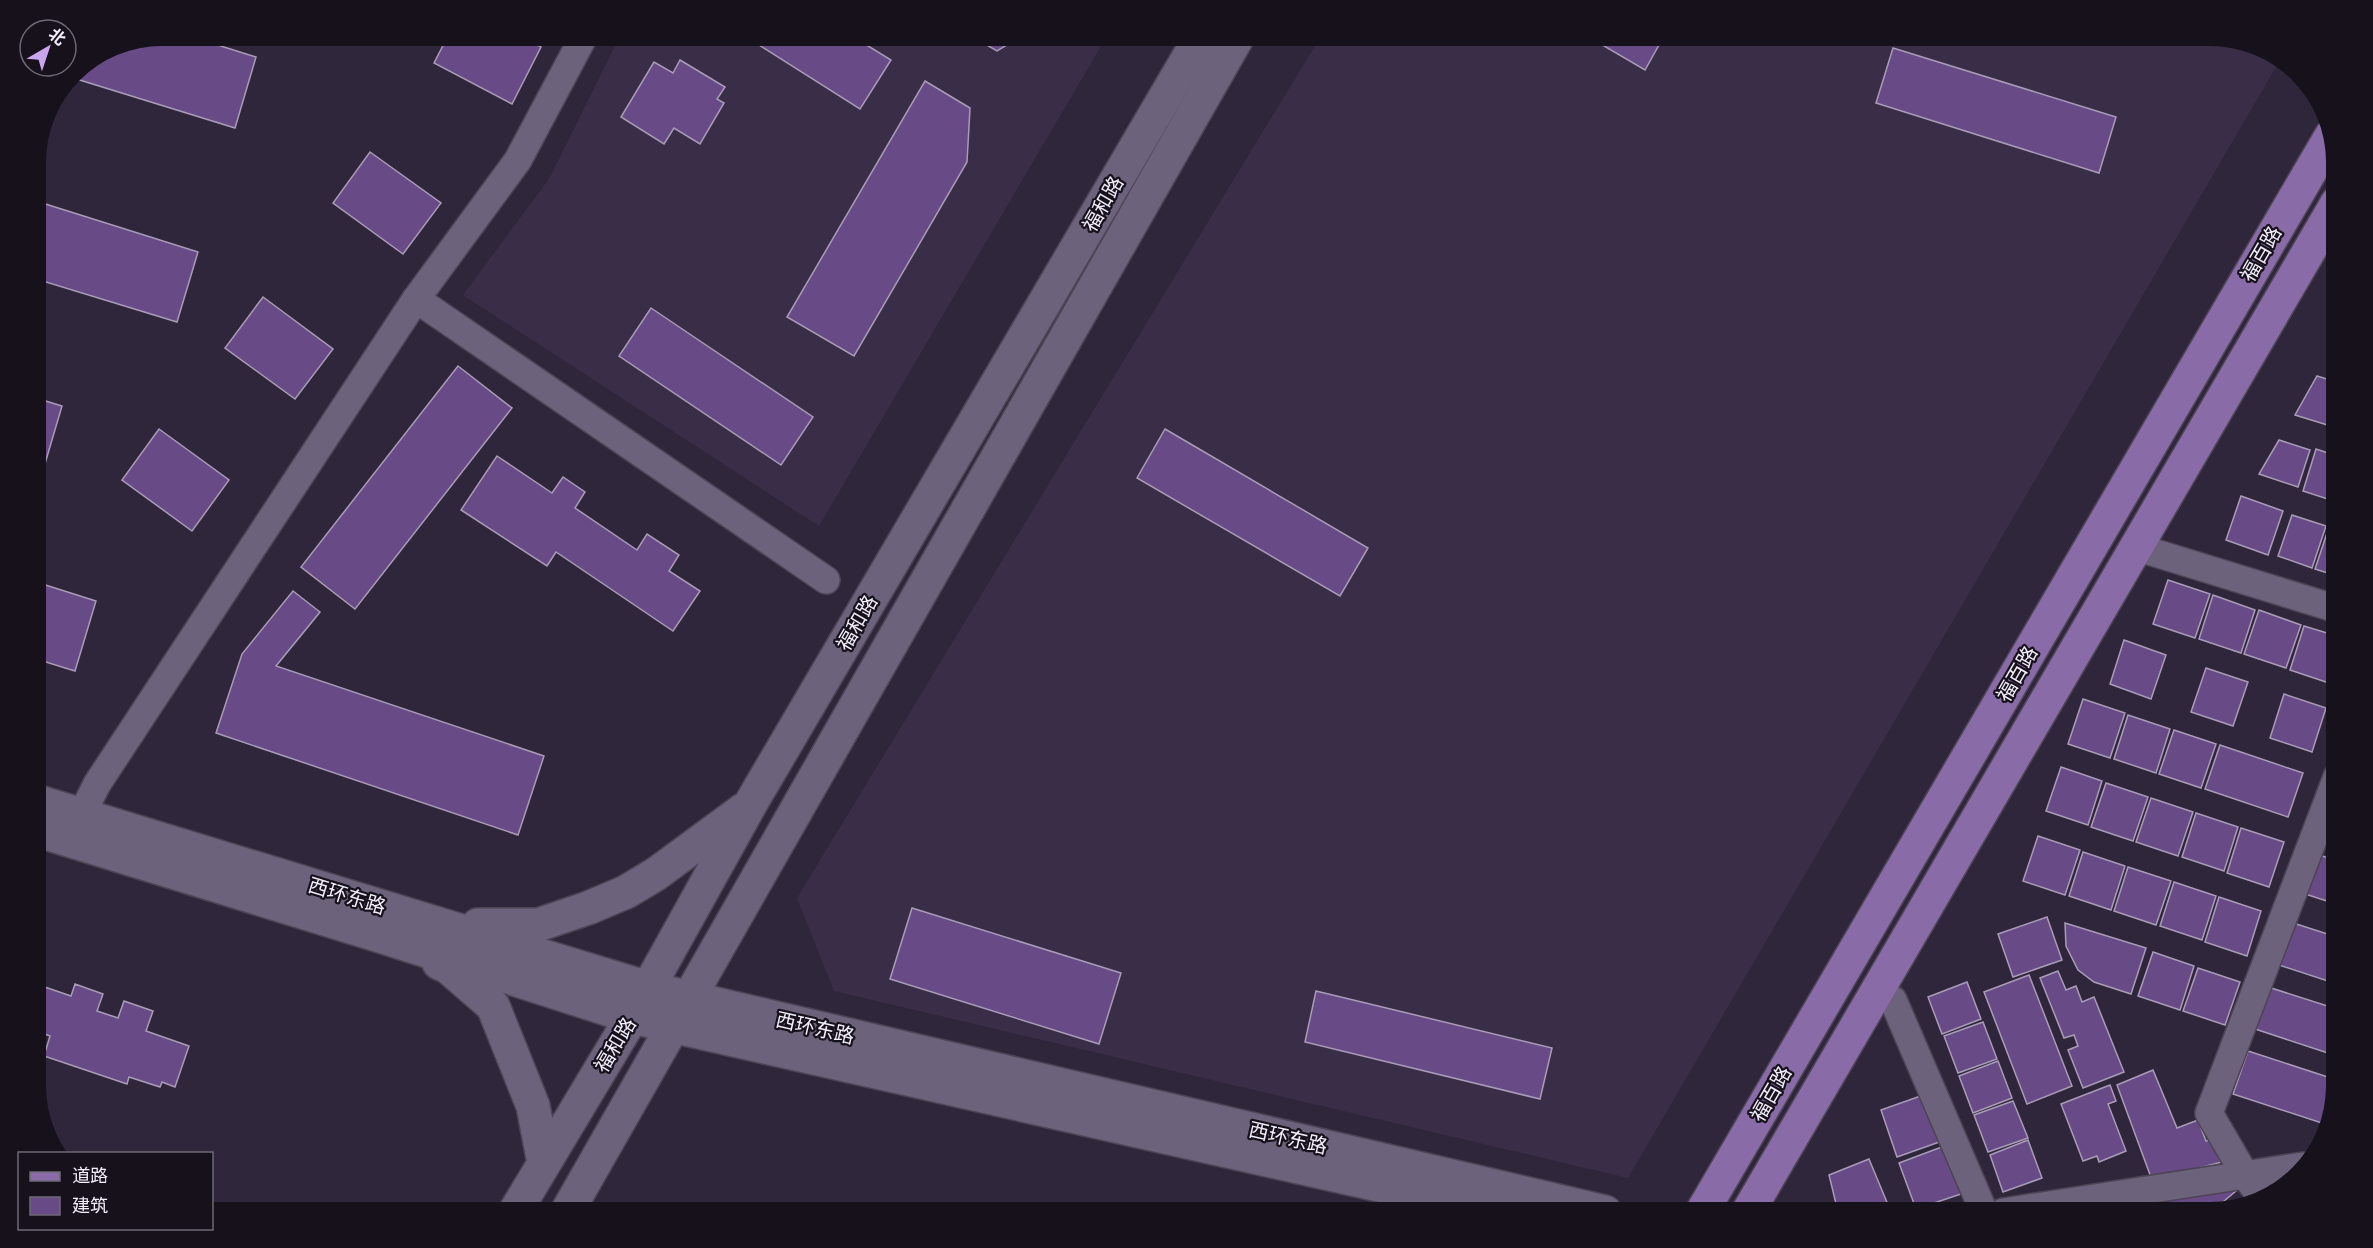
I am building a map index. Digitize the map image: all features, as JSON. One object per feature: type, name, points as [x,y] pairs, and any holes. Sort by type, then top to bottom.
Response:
[{"type":"main road","name":"福百路","points":[[1708,1202],[2325,146]]},
{"type":"main road","name":"福百路","points":[[1754,1202],[2326,222]]},
{"type":"street","name":"福和路","points":[[521,1202],[632,1017],[751,804],[1195,46]]},
{"type":"street","name":"福和路","points":[[573,1202],[691,999],[1232,46]]},
{"type":"street","points":[[81,816],[97,784],[416,299],[518,160],[578,47]]},
{"type":"street","points":[[416,299],[826,580]]},
{"type":"street","points":[[2136,547],[2326,606]]},
{"type":"street","points":[[439,923],[493,926],[538,925],[588,908],[626,892],[656,874],[751,804]]},
{"type":"street","name":"西环东路","points":[[47,805],[648,988],[1562,1202]]},
{"type":"street","points":[[2257,1192],[2209,1113],[2326,806]]},
{"type":"street","name":"西环东路","points":[[47,833],[380,936],[632,1017],[1453,1202]]},
{"type":"street","points":[[380,936],[448,967],[493,1006],[533,1106],[544,1163]]},
{"type":"street","points":[[1893,1000],[1980,1202]]},
{"type":"street","points":[[2068,1202],[2292,1168]]},
{"type":"shaded area","points":[[1315,46],[2211,46],[2248,53],[2276,67],[1628,1178],[834,991],[797,898]]},
{"type":"shaded area","points":[[615,47],[1101,47],[819,526],[463,295],[549,179]]},
{"type":"building","points":[[1605,46],[1658,46],[1645,70]]},
{"type":"building","points":[[154,47],[224,47],[256,57],[235,128],[80,80],[104,62],[118,55],[132,50]]},
{"type":"building","points":[[442,47],[541,47],[512,104],[434,63]]},
{"type":"building","points":[[762,47],[869,47],[891,60],[860,109]]},
{"type":"building","points":[[989,47],[1004,47],[997,51]]},
{"type":"building","points":[[1893,48],[2116,117],[2099,173],[1876,103]]},
{"type":"building","points":[[680,60],[725,87],[717,99],[724,103],[700,144],[674,128],[664,144],[621,117],[654,62],[673,73]]},
{"type":"building","points":[[925,81],[970,108],[967,162],[854,356],[787,317]]},
{"type":"building","points":[[370,152],[441,203],[403,254],[333,203]]},
{"type":"building","points":[[47,204],[198,252],[177,322],[47,282]]},
{"type":"building","points":[[263,297],[333,349],[295,399],[225,348]]},
{"type":"building","points":[[651,308],[813,417],[781,465],[619,356]]},
{"type":"building","points":[[458,366],[512,408],[355,609],[301,567]]},
{"type":"building","points":[[2317,376],[2326,379],[2326,425],[2295,415]]},
{"type":"building","points":[[47,401],[62,406],[47,457]]},
{"type":"building","points":[[159,429],[229,480],[192,531],[122,480]]},
{"type":"building","points":[[1165,429],[1368,548],[1340,596],[1137,478]]},
{"type":"building","points":[[2279,440],[2310,450],[2298,487],[2259,474]]},
{"type":"building","points":[[2316,449],[2326,452],[2326,498],[2303,491]]},
{"type":"building","points":[[497,456],[552,493],[563,477],[585,492],[575,508],[637,550],[647,534],[679,555],[669,571],[700,591],[673,631],[556,552],[547,566],[461,510]]},
{"type":"building","points":[[2241,496],[2283,511],[2268,555],[2226,540]]},
{"type":"building","points":[[2292,515],[2326,526],[2312,568],[2278,556]]},
{"type":"building","points":[[2326,536],[2326,572],[2315,569]]},
{"type":"building","points":[[2168,580],[2210,594],[2195,638],[2153,624]]},
{"type":"building","points":[[47,585],[96,601],[75,671],[47,662]]},
{"type":"building","points":[[293,591],[320,612],[276,666],[544,756],[518,835],[216,733],[242,654]]},
{"type":"building","points":[[2213,595],[2255,610],[2241,653],[2199,639]]},
{"type":"building","points":[[2259,610],[2301,625],[2286,668],[2244,654]]},
{"type":"building","points":[[2304,626],[2326,633],[2326,682],[2290,670]]},
{"type":"building","points":[[2124,640],[2166,655],[2151,699],[2110,684]]},
{"type":"building","points":[[2206,668],[2248,682],[2233,726],[2191,712]]},
{"type":"building","points":[[2284,694],[2326,708],[2312,752],[2270,738]]},
{"type":"building","points":[[2083,699],[2125,713],[2110,758],[2068,744]]},
{"type":"building","points":[[2128,715],[2170,729],[2156,773],[2114,759]]},
{"type":"building","points":[[2174,730],[2216,744],[2201,788],[2159,774]]},
{"type":"building","points":[[2220,745],[2303,773],[2288,817],[2205,789]]},
{"type":"building","points":[[2061,767],[2102,781],[2088,825],[2046,811]]},
{"type":"building","points":[[2106,783],[2148,797],[2133,841],[2091,827]]},
{"type":"building","points":[[2151,798],[2193,812],[2178,856],[2136,842]]},
{"type":"building","points":[[2196,813],[2238,827],[2224,871],[2182,857]]},
{"type":"building","points":[[2241,828],[2284,842],[2269,887],[2227,873]]},
{"type":"building","points":[[2038,836],[2080,850],[2065,895],[2023,881]]},
{"type":"building","points":[[2083,852],[2125,866],[2111,910],[2069,896]]},
{"type":"building","points":[[2311,852],[2326,857],[2326,901],[2299,892]]},
{"type":"building","points":[[2128,867],[2171,881],[2156,925],[2114,911]]},
{"type":"building","points":[[2174,882],[2216,896],[2202,940],[2160,926]]},
{"type":"building","points":[[2219,897],[2261,911],[2247,956],[2205,942]]},
{"type":"building","points":[[912,908],[1121,973],[1099,1044],[890,979]]},
{"type":"building","points":[[2047,917],[2062,960],[2013,977],[1998,934]]},
{"type":"building","points":[[2287,921],[2326,933],[2326,980],[2273,963]]},
{"type":"building","points":[[2065,923],[2146,948],[2131,994],[2094,982],[2078,970],[2066,946]]},
{"type":"building","points":[[2153,952],[2194,966],[2180,1010],[2138,996]]},
{"type":"building","points":[[2198,968],[2240,982],[2225,1025],[2183,1011]]},
{"type":"building","points":[[2058,971],[2066,990],[2076,986],[2082,1002],[2094,997],[2124,1072],[2083,1088],[2068,1050],[2078,1046],[2074,1035],[2064,1038],[2040,978]]},
{"type":"building","points":[[2029,975],[2072,1086],[2027,1104],[1984,992]]},
{"type":"building","points":[[1967,982],[1981,1019],[1942,1034],[1928,997]]},
{"type":"building","points":[[75,984],[103,994],[97,1011],[118,1018],[124,1001],[153,1011],[146,1031],[189,1046],[175,1087],[162,1082],[160,1087],[129,1077],[127,1084],[47,1057],[50,1036],[47,1035],[47,988],[71,996]]},
{"type":"building","points":[[2265,986],[2326,1005],[2326,1052],[2252,1028]]},
{"type":"building","points":[[1316,991],[1552,1048],[1540,1099],[1305,1042]]},
{"type":"building","points":[[1983,1022],[1997,1059],[1958,1073],[1944,1036]]},
{"type":"building","points":[[2248,1051],[2326,1076],[2326,1101],[2320,1122],[2233,1094]]},
{"type":"building","points":[[1998,1061],[2012,1098],[1973,1113],[1959,1076]]},
{"type":"building","points":[[2153,1070],[2177,1128],[2198,1120],[2206,1141],[2212,1139],[2222,1162],[2152,1180],[2117,1085]]},
{"type":"building","points":[[2110,1085],[2116,1101],[2108,1104],[2126,1151],[2099,1162],[2097,1156],[2083,1161],[2061,1104]]},
{"type":"building","points":[[1929,1093],[1945,1140],[1897,1157],[1881,1110]]},
{"type":"building","points":[[2013,1101],[2028,1138],[1988,1152],[1974,1115]]},
{"type":"building","points":[[2028,1140],[2042,1178],[2003,1192],[1990,1155]]},
{"type":"building","points":[[1947,1145],[1964,1193],[1937,1202],[1913,1202],[1899,1163]]},
{"type":"building","points":[[1869,1159],[1887,1202],[1836,1202],[1829,1175]]},
{"type":"building","points":[[2228,1183],[2236,1191],[2224,1201],[2148,1202],[2159,1193]]}]
